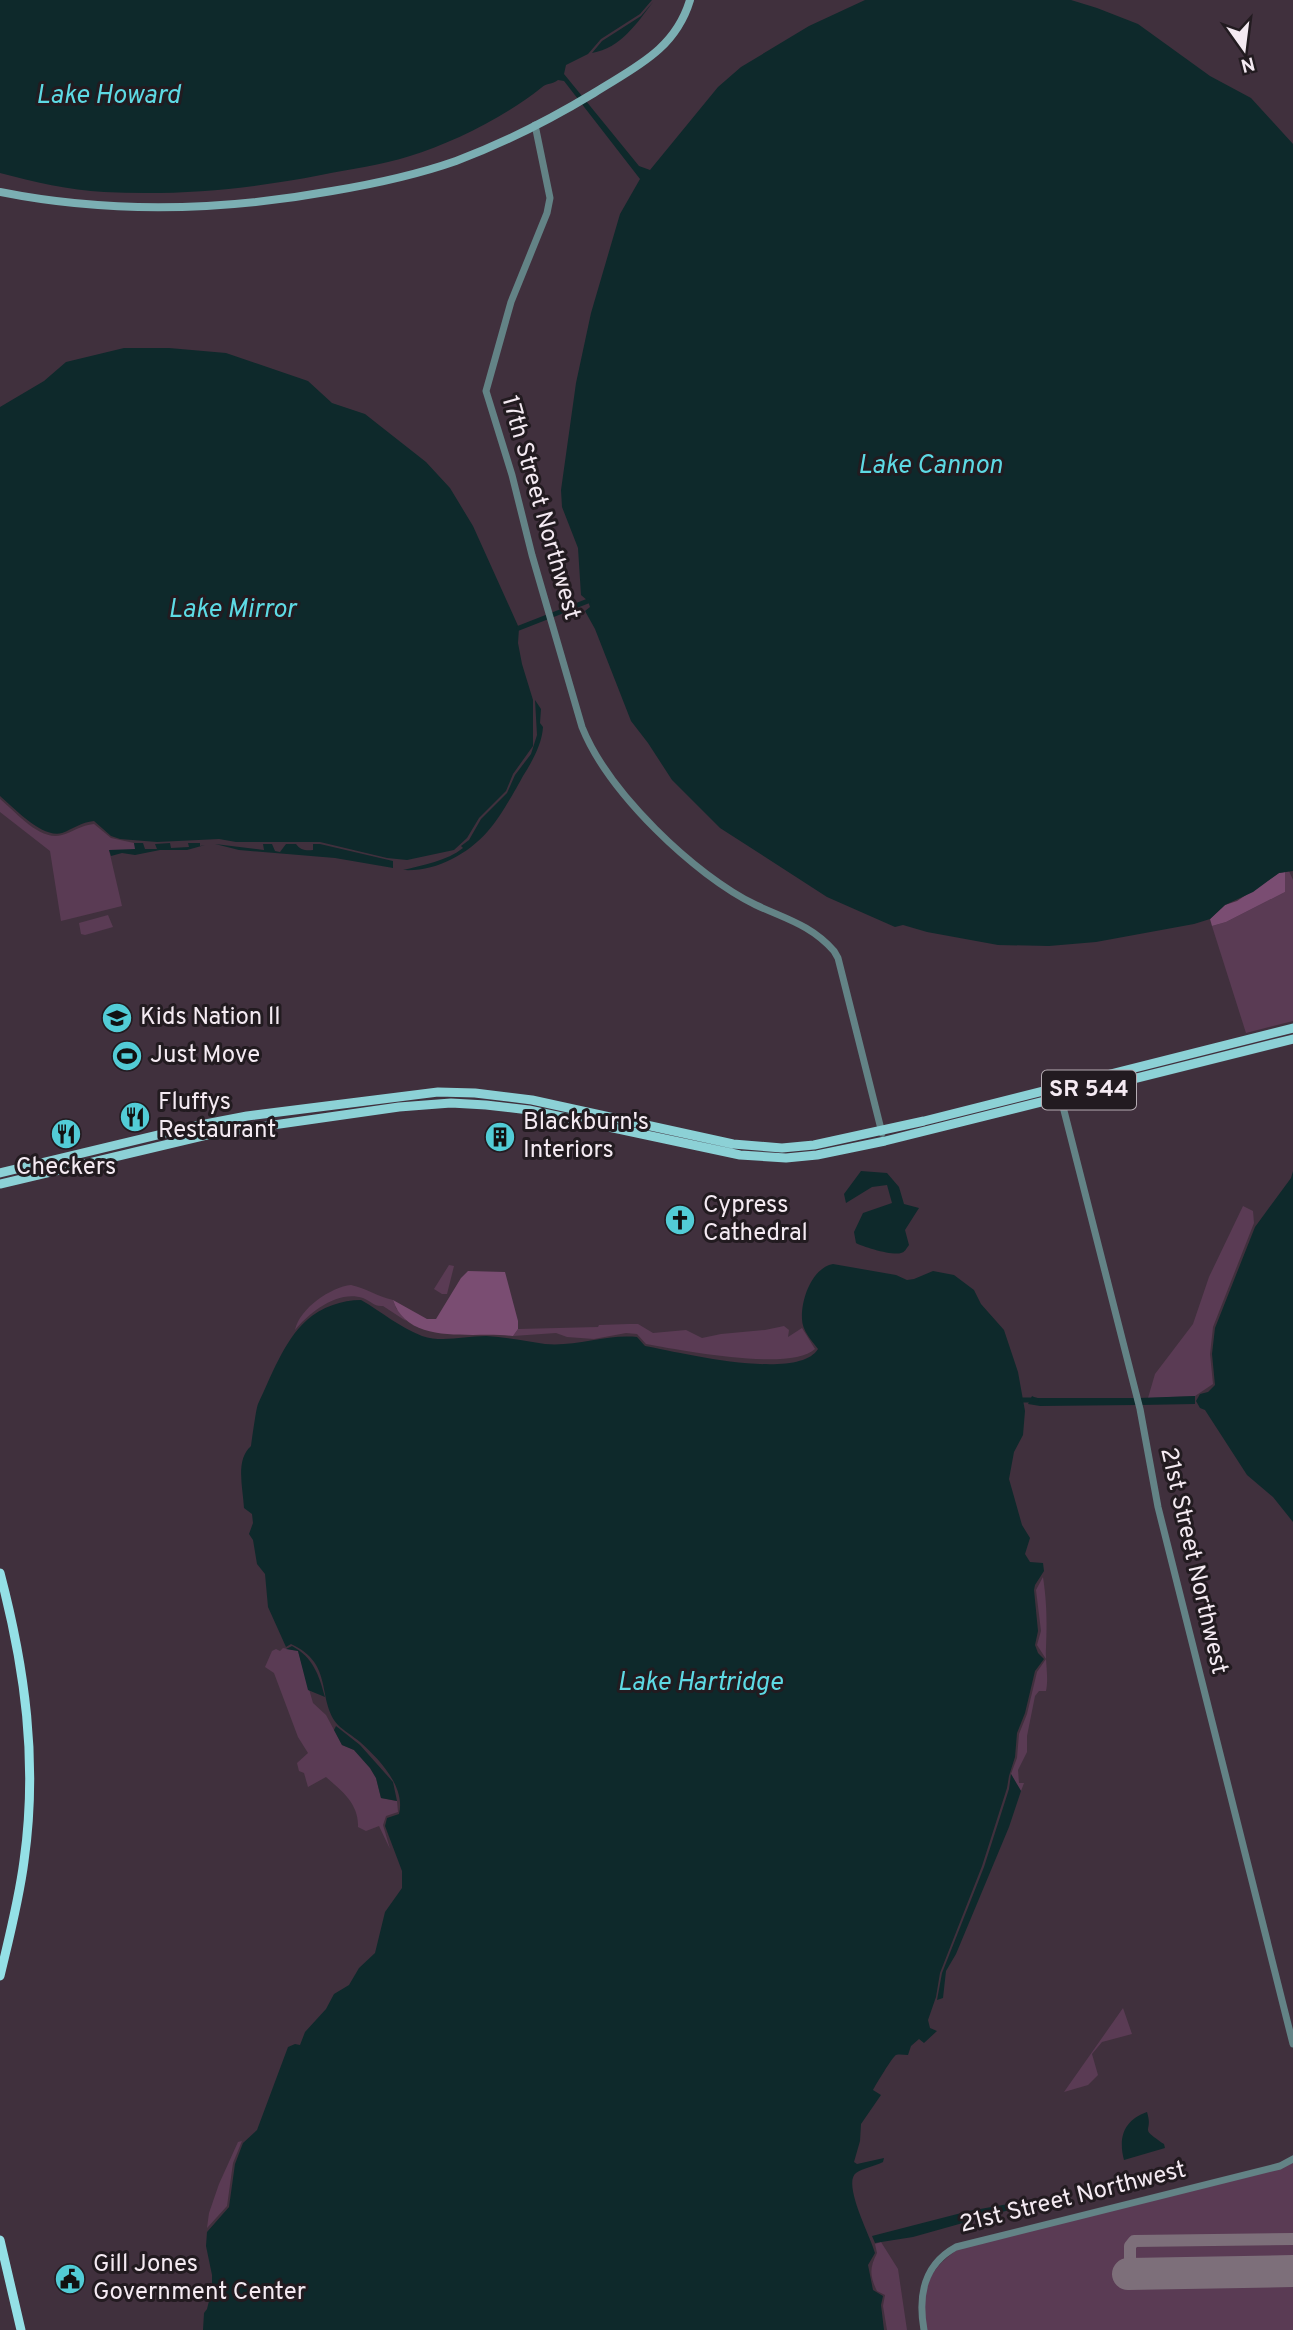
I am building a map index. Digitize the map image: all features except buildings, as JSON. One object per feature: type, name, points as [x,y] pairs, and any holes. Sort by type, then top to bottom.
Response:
[{"type":"highway","points":[[0,1573],[23,1671],[30,1782],[21,1883],[0,1976]]},
{"type":"highway","points":[[0,2240],[21,2330]]},
{"type":"main road","points":[[0,191],[75,203],[132,207],[204,207],[272,201],[376,183],[432,169],[483,150],[535,125],[646,61],[668,43],[682,22],[691,0]]},
{"type":"main road","name":"SR 544","points":[[0,1184],[116,1155],[228,1132],[399,1107],[451,1103],[529,1110],[740,1155],[817,1155],[1293,1028]]},
{"type":"main road","points":[[1270,1034],[1273,1044]]},
{"type":"main road","name":"SR 544","points":[[1059,1092],[1293,1039]]},
{"type":"main road","name":"SR 544","points":[[0,1172],[113,1144],[247,1116],[438,1092],[502,1095],[532,1100],[706,1139],[757,1147],[814,1145],[883,1136]]},
{"type":"main road","points":[[451,1103],[468,1099],[493,1099],[502,1095]]},
{"type":"main road","points":[[245,1129],[254,1121],[280,1112]]},
{"type":"main road","points":[[228,1132],[245,1121],[247,1116]]},
{"type":"main road","points":[[113,1144],[116,1155]]},
{"type":"main road","points":[[42,1162],[45,1173]]},
{"type":"street","name":"17th Street Northwest","points":[[535,125],[550,198],[547,213],[511,302],[486,391],[588,741],[607,772],[634,807],[681,853],[755,905],[790,918],[829,945],[838,958],[883,1136]]},
{"type":"street","name":"21st Street Northwest","points":[[1059,1092],[1140,1409],[1158,1507],[1293,2044]]},
{"type":"street","name":"21st Street Northwest","points":[[924,2330],[920,2305],[924,2283],[940,2258],[956,2247],[1280,2166],[1293,2159]]},
{"type":"shaded area","points":[[0,799],[28,824],[45,834],[62,835],[94,824],[111,838],[134,843],[136,850],[109,850],[122,906],[61,921],[50,851],[0,812]]},
{"type":"shaded area","points":[[1289,871],[1293,880],[1293,1021],[1246,1033],[1212,926],[1226,922],[1285,892],[1285,872]]},
{"type":"shaded area","points":[[1285,872],[1285,892],[1226,922],[1212,926],[1210,919],[1225,905],[1237,901],[1279,873]]},
{"type":"shaded area","points":[[108,915],[113,927],[81,934],[79,923]]},
{"type":"shaded area","points":[[1243,1206],[1253,1211],[1254,1223],[1213,1327],[1210,1354],[1213,1384],[1195,1396],[1148,1398],[1155,1374],[1193,1324],[1209,1277]]},
{"type":"shaded area","points":[[449,1265],[454,1266],[447,1294],[442,1294],[434,1289]]},
{"type":"shaded area","points":[[468,1271],[505,1272],[518,1321],[518,1329],[513,1336],[428,1331],[413,1325],[401,1315],[393,1300],[427,1319],[436,1319]]},
{"type":"shaded area","points":[[351,1285],[393,1300],[406,1321],[383,1306],[354,1296],[325,1304],[295,1330],[303,1314],[317,1300]]},
{"type":"shaded area","points":[[638,1324],[653,1333],[686,1330],[702,1338],[784,1326],[789,1330],[788,1337],[802,1328],[815,1349],[802,1356],[760,1359],[646,1344],[637,1334],[626,1333],[594,1339],[567,1337],[556,1333],[513,1336],[518,1329]]},
{"type":"shaded area","points":[[1043,1577],[1047,1685],[1046,1691],[1039,1691],[1035,1696],[1027,1736],[1027,1752],[1018,1770],[1019,1783],[1024,1783],[1021,1791],[1011,1774],[1017,1758],[1019,1734],[1027,1714],[1037,1672],[1046,1659],[1037,1645],[1041,1631],[1036,1590]]},
{"type":"shaded area","points":[[283,1648],[298,1651],[313,1703],[326,1715],[342,1745],[354,1750],[370,1768],[376,1778],[381,1798],[397,1801],[398,1812],[386,1816],[383,1825],[390,1849],[379,1826],[366,1831],[358,1827],[353,1805],[326,1777],[308,1787],[304,1773],[299,1771],[297,1763],[308,1753],[298,1737],[274,1673],[265,1667],[272,1651],[280,1651]]},
{"type":"shaded area","points":[[1123,2008],[1132,2034],[1102,2042],[1092,2054],[1098,2075],[1088,2085],[1064,2092]]},
{"type":"shaded area","points":[[242,2141],[233,2163],[227,2206],[207,2228],[219,2184],[238,2142]]},
{"type":"shaded area","points":[[1293,2162],[1293,2236],[1135,2238],[1127,2245],[1128,2280],[1293,2278],[1293,2330],[926,2330],[925,2304],[928,2283],[939,2265],[960,2248]]},
{"type":"shaded area","points":[[881,2242],[898,2269],[907,2330],[887,2330],[883,2306],[885,2295],[877,2291],[872,2276],[877,2253],[875,2244]]},
{"type":"shaded area","points":[[1293,2242],[1293,2265],[1134,2267],[1133,2254],[1136,2245]]},
{"type":"water","name":"Lake Cannon","points":[[0,0],[652,0],[640,14],[601,39],[588,54],[566,65],[564,74],[639,166],[650,170],[718,87],[741,67],[809,26],[865,0],[1071,0],[1138,24],[1210,76],[1251,98],[1293,144],[1293,871],[1279,873],[1253,892],[1225,905],[1210,919],[1194,924],[1096,942],[1049,946],[998,945],[903,925],[895,927],[827,897],[720,828],[672,780],[631,721],[595,629],[585,611],[590,607],[581,595],[578,548],[562,507],[561,490],[576,383],[591,313],[620,214],[640,179],[564,81],[558,80],[545,85],[496,118],[461,136],[426,151],[388,162],[240,188],[159,193],[78,189],[0,173]]},
{"type":"water","points":[[653,2],[634,26],[620,40],[592,53],[602,41],[641,16]]},
{"type":"water","name":"Lake Mirror","points":[[124,348],[169,348],[226,353],[308,381],[332,403],[365,414],[426,462],[450,488],[473,526],[519,628],[518,643],[522,664],[533,700],[533,746],[513,774],[506,791],[479,818],[467,838],[454,850],[407,860],[320,842],[236,842],[219,839],[157,842],[111,836],[94,821],[54,834],[29,821],[0,796],[0,407],[44,381],[66,362]]},
{"type":"water","points":[[535,700],[541,709],[540,723],[543,727],[539,746],[492,826],[480,840],[450,860],[427,868],[403,870],[442,859],[463,848],[461,846],[469,840],[481,819],[507,793],[515,775],[531,754],[537,735]]},
{"type":"water","points":[[134,843],[143,843],[145,849],[157,849],[155,844],[170,843],[171,848],[189,847],[188,843],[205,845],[187,850],[160,850],[135,855],[122,853],[111,856],[109,850],[135,849]]},
{"type":"water","points":[[215,844],[264,850],[263,844],[272,844],[275,851],[280,852],[286,844],[296,844],[301,849],[313,850],[313,844],[320,844],[393,861],[393,868],[335,858],[239,850]]},
{"type":"water","points":[[861,1171],[887,1173],[899,1187],[904,1204],[919,1208],[905,1230],[909,1245],[902,1253],[871,1249],[856,1243],[854,1232],[863,1213],[892,1203],[887,1185],[872,1187],[846,1203],[844,1194]]},
{"type":"water","points":[[1293,1171],[1293,1522],[1273,1497],[1247,1475],[1205,1410],[1200,1408],[1196,1401],[1200,1394],[1208,1392],[1215,1385],[1212,1354],[1215,1328],[1255,1227],[1291,1178]]},
{"type":"water","name":"Lake Hartridge","points":[[833,1264],[896,1275],[907,1280],[933,1271],[954,1275],[974,1290],[981,1304],[1004,1330],[1018,1372],[1025,1411],[1023,1435],[1014,1452],[1009,1479],[1022,1525],[1030,1538],[1025,1554],[1030,1562],[1043,1563],[1044,1571],[1034,1590],[1038,1631],[1035,1645],[1044,1659],[1035,1671],[1025,1713],[1017,1733],[1015,1757],[1007,1788],[982,1866],[940,1973],[928,2020],[930,2028],[937,2031],[924,2043],[919,2039],[911,2046],[908,2055],[894,2057],[873,2090],[881,2095],[861,2124],[854,2162],[857,2164],[884,2158],[883,2162],[856,2173],[852,2188],[875,2253],[868,2265],[873,2290],[883,2296],[881,2305],[884,2330],[203,2330],[204,2313],[212,2289],[206,2246],[207,2232],[229,2207],[235,2164],[243,2143],[257,2130],[288,2047],[300,2045],[305,2032],[326,2009],[334,1994],[349,1985],[359,1968],[375,1953],[385,1912],[402,1888],[402,1871],[385,1826],[387,1818],[399,1814],[399,1794],[395,1784],[375,1757],[338,1725],[331,1715],[323,1683],[314,1662],[305,1652],[291,1644],[286,1647],[268,1607],[265,1574],[257,1564],[253,1540],[249,1534],[253,1523],[252,1514],[244,1508],[241,1466],[251,1446],[258,1404],[285,1348],[299,1328],[319,1311],[339,1303],[361,1300],[406,1328],[430,1338],[486,1336],[557,1344],[637,1337],[645,1346],[709,1358],[763,1364],[787,1363],[806,1359],[818,1349],[804,1327],[803,1303],[809,1286],[819,1271]]},
{"type":"water","points":[[1032,1396],[1134,1398],[1136,1405],[1040,1406],[1028,1404]]},
{"type":"water","points":[[1195,1396],[1195,1404],[1141,1405],[1139,1398]]},
{"type":"water","points":[[292,1646],[299,1650],[314,1667],[325,1697],[308,1690],[298,1651],[286,1649]]},
{"type":"water","points":[[336,1726],[360,1745],[393,1782],[397,1801],[381,1798],[376,1778],[370,1768],[354,1750],[342,1745],[334,1730]]},
{"type":"water","points":[[1011,1774],[1021,1791],[1009,1827],[956,1954],[946,1971],[943,1998],[937,2000],[942,1973],[984,1867],[1009,1789]]},
{"type":"water","points":[[1147,2112],[1149,2132],[1164,2144],[1165,2148],[1124,2160],[1122,2144],[1125,2130],[1139,2115]]},
{"type":"water","points":[[1030,2200],[1034,2203],[913,2237],[875,2243],[872,2236],[969,2211]]},
{"type":"waterway","points":[[519,628],[588,601]]},
{"type":"waterway","points":[[1023,1400],[1036,1400]]},
{"type":"taxiway","points":[[1130,2274],[1130,2246],[1134,2241],[1293,2239]]},
{"type":"runway","points":[[1128,2274],[1293,2271]]},
{"type":"place","name":"Kids Nation ll","points":[[117,1018]]},
{"type":"place","name":"Just Move","points":[[127,1056]]},
{"type":"place","name":"Fluffys Restaurant","points":[[135,1117]]},
{"type":"place","name":"Checkers","points":[[66,1134]]},
{"type":"place","name":"Blackburn's Interiors","points":[[500,1137]]},
{"type":"place","name":"Cypress Cathedral","points":[[680,1220]]},
{"type":"place","name":"Gill Jones Government Center","points":[[70,2279]]},
{"type":"water label","name":"Lake Howard","points":[[108,96]]}]
